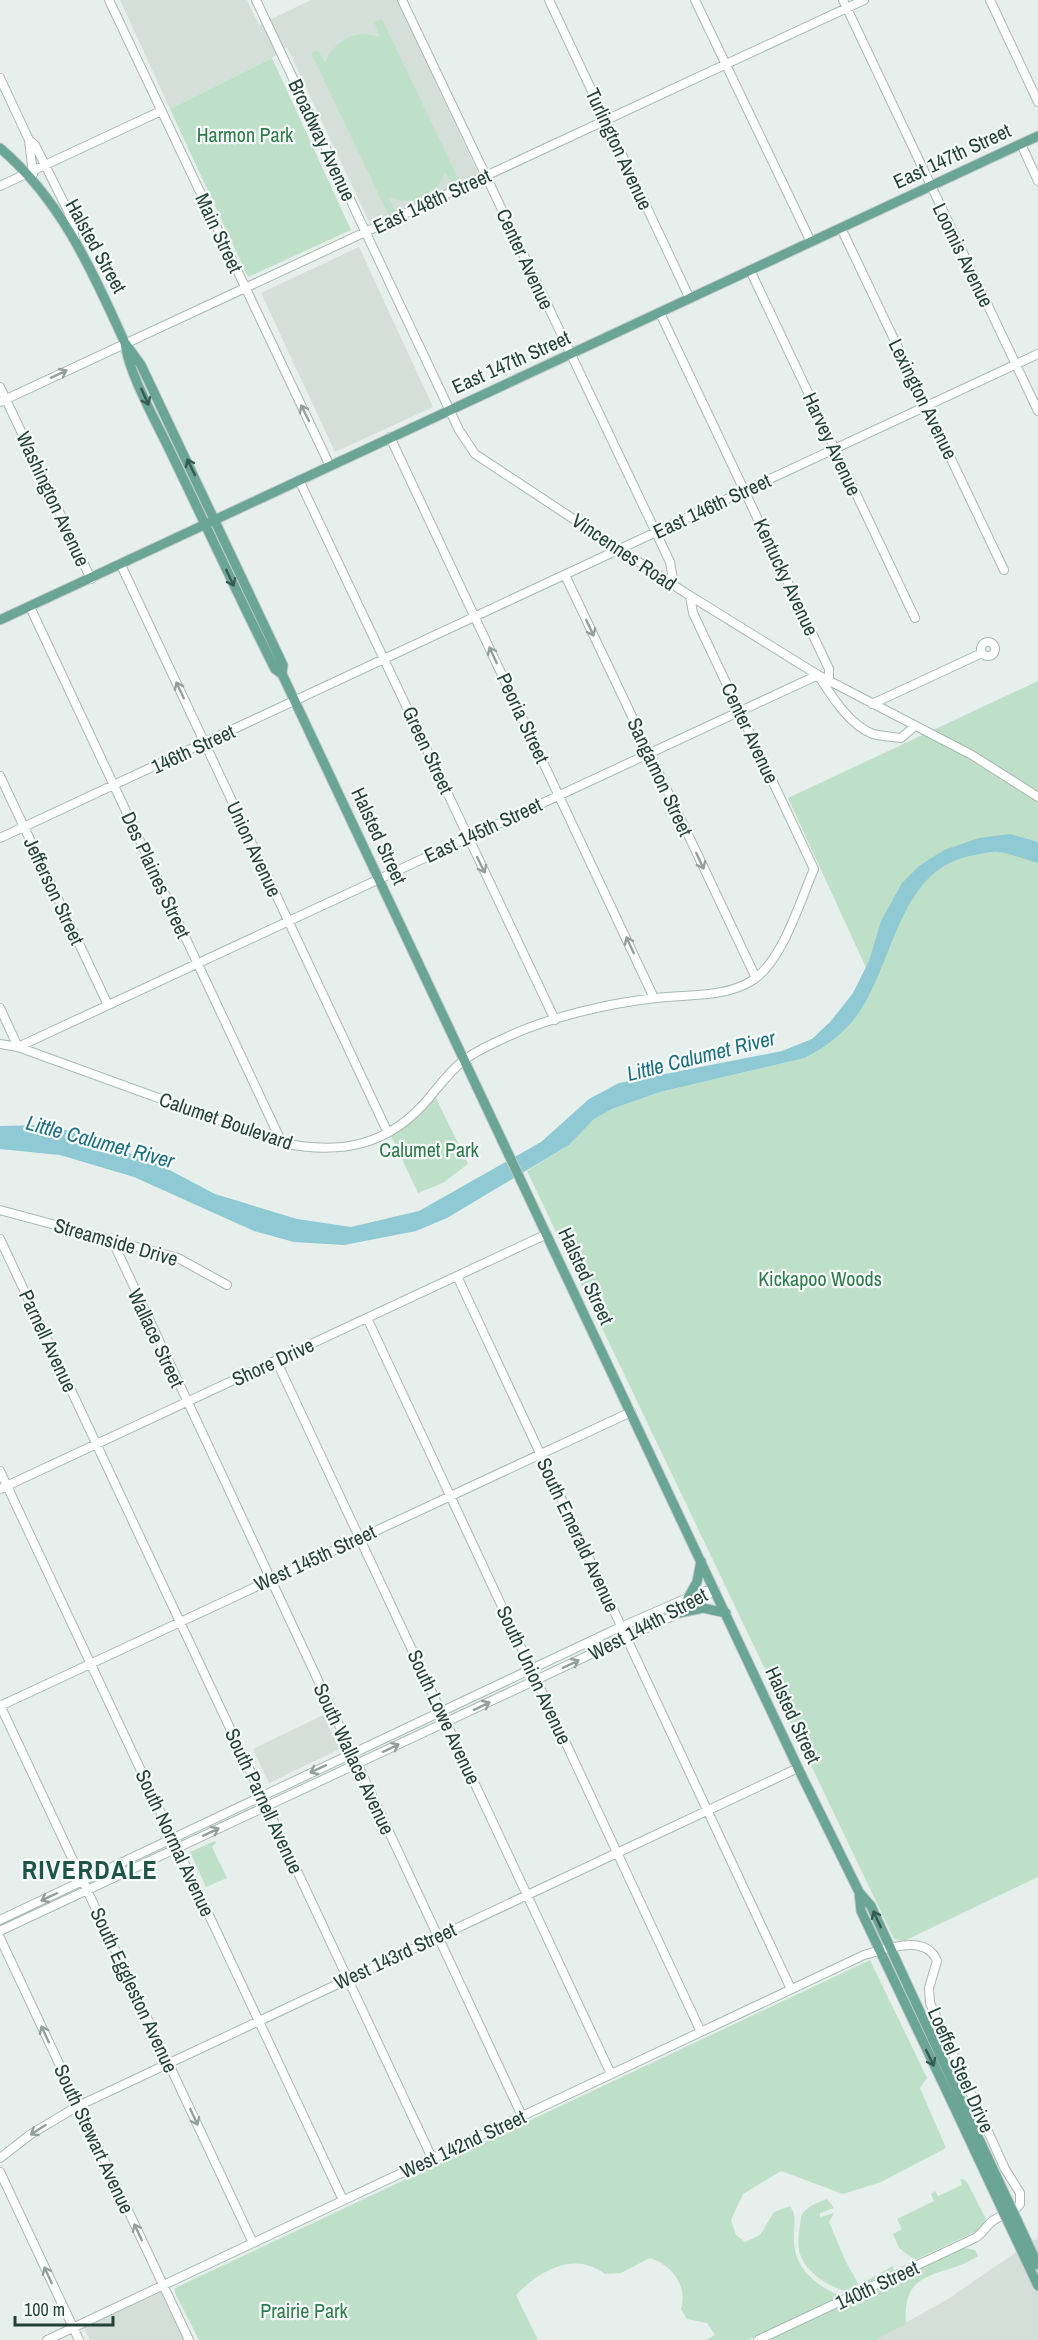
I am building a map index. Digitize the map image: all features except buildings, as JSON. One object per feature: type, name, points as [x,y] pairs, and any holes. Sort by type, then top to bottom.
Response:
[{"type":"main road","name":"East 147th Street","points":[[0,621],[1038,136]]},
{"type":"main road","name":"Halsted Street","points":[[0,148],[31,175],[75,238],[125,343],[141,365],[216,519],[280,660],[282,674],[798,1768],[859,1892],[871,1906],[1038,2286]]},
{"type":"main road","name":"Halsted Street","points":[[125,343],[127,356],[205,524],[273,665],[282,674]]},
{"type":"main road","points":[[688,1598],[697,1582],[701,1561]]},
{"type":"main road","points":[[679,1612],[704,1608],[726,1613]]},
{"type":"main road","name":"Halsted Street","points":[[859,1892],[861,1911],[880,1951],[1038,2265]]},
{"type":"street","name":"Main Street","points":[[109,0],[330,466]]},
{"type":"street","name":"Broadway Avenue","points":[[256,0],[449,410]]},
{"type":"street","name":"Center Avenue","points":[[402,0],[670,562],[674,585]]},
{"type":"street","name":"Turlington Avenue","points":[[549,0],[690,299]]},
{"type":"street","points":[[695,0],[811,242]]},
{"type":"street","name":"Loomis Avenue","points":[[843,0],[1038,411]]},
{"type":"street","name":"East 148th Street","points":[[3,401],[864,0]]},
{"type":"street","points":[[990,0],[1038,102]]},
{"type":"street","points":[[0,78],[29,140],[35,146],[69,213],[75,238]]},
{"type":"street","points":[[0,186],[31,175],[45,165],[161,111]]},
{"type":"street","points":[[29,140],[31,175]]},
{"type":"street","points":[[1021,144],[1038,181]]},
{"type":"street","name":"Lexington Avenue","points":[[841,228],[1004,570]]},
{"type":"street","name":"Harvey Avenue","points":[[750,270],[915,618]]},
{"type":"street","name":"Kentucky Avenue","points":[[660,313],[829,669],[829,681]]},
{"type":"street","name":"East 146th Street","points":[[386,659],[1038,354]]},
{"type":"street","name":"Washington Avenue","points":[[0,387],[3,401],[91,579]]},
{"type":"street","name":"Vincennes Road","points":[[449,410],[475,454],[619,550],[829,681],[972,755],[1038,797]]},
{"type":"street","name":"Peoria Street","points":[[390,437],[654,998]]},
{"type":"street","name":"Green Street","points":[[299,480],[386,659],[555,1020]]},
{"type":"street","name":"Union Avenue","points":[[121,565],[388,1133]]},
{"type":"street","name":"Sangamon Street","points":[[565,575],[756,978]]},
{"type":"street","name":"Center Avenue","points":[[690,596],[693,613],[814,869]]},
{"type":"street","name":"Des Plaines Street","points":[[30,607],[282,1143]]},
{"type":"street","points":[[872,704],[982,653]]},
{"type":"street","name":"146th Street","points":[[0,838],[386,659]]},
{"type":"street","name":"Vincennes Road","points":[[819,675],[834,699],[862,728],[874,734],[902,738],[915,726]]},
{"type":"street","name":"East 145th Street","points":[[18,1047],[819,675]]},
{"type":"street","name":"Jefferson Street","points":[[0,776],[108,1005]]},
{"type":"street","name":"Calumet Boulevard","points":[[0,1044],[18,1047],[282,1143],[311,1149],[335,1149],[364,1144],[388,1133],[408,1120],[464,1059],[508,1036],[555,1020],[654,998],[726,992],[756,978],[768,966],[777,951],[814,869]]},
{"type":"street","points":[[0,1008],[18,1047]]},
{"type":"street","name":"Streamside Drive","points":[[0,1210],[178,1258],[227,1285]]},
{"type":"street","name":"Shore Drive","points":[[4,1487],[547,1234]]},
{"type":"street","name":"Parnell Avenue","points":[[0,1239],[96,1444]]},
{"type":"street","name":"Wallace Street","points":[[111,1240],[186,1402]]},
{"type":"street","name":"South Emerald Avenue","points":[[457,1276],[791,1989]]},
{"type":"street","name":"South Union Avenue","points":[[367,1318],[701,2032]]},
{"type":"street","name":"South Lowe Avenue","points":[[276,1360],[611,2074]]},
{"type":"street","name":"South Wallace Avenue","points":[[186,1402],[522,2116]]},
{"type":"street","name":"West 145th Street","points":[[0,1706],[631,1412]]},
{"type":"street","name":"South Parnell Avenue","points":[[96,1444],[432,2158]]},
{"type":"street","name":"South Normal Avenue","points":[[0,1471],[4,1487],[90,1663],[343,2200]]},
{"type":"street","name":"West 144th Street","points":[[0,1920],[621,1627],[688,1598],[715,1590]]},
{"type":"street","name":"West 144th Street","points":[[0,1931],[626,1638],[679,1612],[715,1590]]},
{"type":"street","name":"South Eggleston Avenue","points":[[0,1706],[253,2243]]},
{"type":"street","name":"West 143rd Street","points":[[0,2158],[36,2131],[78,2106],[798,1768]]},
{"type":"street","name":"South Stewart Avenue","points":[[0,1938],[189,2340]]},
{"type":"street","name":"Loeffel Steel Drive","points":[[880,1951],[915,1945],[925,1947],[937,1961],[928,1988],[930,2003],[1005,2169],[1020,2193],[1017,2208],[990,2222]]},
{"type":"street","name":"West 142nd Street","points":[[47,2340],[791,1989],[864,1955],[880,1951]]},
{"type":"street","points":[[0,2172],[79,2340]]},
{"type":"street","name":"140th Street","points":[[758,2340],[975,2238],[985,2232],[990,2222]]},
{"type":"shaded area","points":[[120,0],[247,0],[259,25],[311,0],[397,0],[479,175],[371,226],[287,47],[272,58],[170,109]]},
{"type":"shaded area","points":[[359,247],[433,407],[335,452],[261,293]]},
{"type":"shaded area","points":[[323,1715],[340,1749],[269,1783],[253,1749]]},
{"type":"shaded area","points":[[1038,2237],[1038,2340],[875,2340],[948,2299]]},
{"type":"shaded area","points":[[161,2292],[184,2340],[90,2340],[84,2328]]},
{"type":"green space","points":[[382,19],[459,180],[452,184],[445,172],[436,188],[423,197],[407,201],[389,198],[395,211],[388,214],[311,53],[318,50],[325,63],[335,48],[347,38],[362,34],[380,37],[374,22]]},
{"type":"green space","name":"Harmon Park","points":[[272,58],[351,230],[248,277],[170,109]]},
{"type":"green space","name":"Kickapoo Woods","points":[[1038,681],[1038,1877],[904,1941],[894,1939],[527,1171],[569,1145],[594,1119],[612,1109],[660,1092],[805,1058],[836,1036],[853,1018],[874,985],[788,798]]},
{"type":"green space","name":"Calumet Park","points":[[436,1098],[468,1164],[443,1183],[418,1193],[391,1136],[412,1121]]},
{"type":"green space","points":[[215,1841],[212,1847],[227,1878],[206,1887],[190,1852]]},
{"type":"green space","name":"Prairie Park","points":[[870,1960],[927,2078],[920,2088],[946,2148],[881,2182],[843,2194],[781,2171],[743,2194],[731,2220],[736,2235],[745,2242],[760,2235],[774,2212],[790,2206],[794,2216],[794,2246],[801,2265],[823,2287],[843,2297],[748,2340],[706,2340],[715,2335],[707,2323],[687,2319],[681,2309],[682,2292],[676,2278],[665,2266],[650,2258],[621,2273],[605,2274],[593,2267],[569,2264],[558,2266],[535,2278],[516,2295],[538,2340],[199,2340],[175,2293],[175,2288]]},
{"type":"green space","points":[[960,2180],[967,2182],[986,2219],[979,2230],[915,2260],[899,2248],[893,2234],[902,2229],[897,2219],[934,2201],[931,2194],[935,2191],[938,2196],[962,2185]]},
{"type":"green space","points":[[827,2199],[834,2208],[820,2213],[820,2217],[834,2213],[829,2222],[846,2262],[859,2285],[893,2266],[894,2271],[852,2292],[828,2284],[812,2272],[801,2258],[799,2250],[801,2217],[808,2208]]},
{"type":"green space","points":[[964,2248],[975,2250],[978,2256],[928,2276],[918,2283],[910,2292],[906,2305],[906,2324],[875,2340],[767,2340],[940,2257]]},
{"type":"water","name":"Little Calumet River","points":[[1010,834],[1038,842],[1038,863],[1008,854],[989,852],[950,863],[930,877],[915,895],[902,918],[872,990],[860,1011],[836,1038],[821,1049],[805,1058],[660,1092],[612,1109],[594,1119],[569,1145],[447,1218],[416,1231],[344,1245],[294,1242],[254,1231],[134,1177],[60,1155],[0,1149],[0,1126],[40,1125],[71,1131],[158,1164],[215,1194],[297,1219],[351,1227],[419,1211],[541,1142],[589,1099],[619,1083],[782,1051],[812,1039],[831,1021],[853,993],[869,961],[881,921],[902,883],[919,866],[944,850],[979,838]]},
{"type":"district","name":"RIVERDALE","points":[[90,1870]]}]
